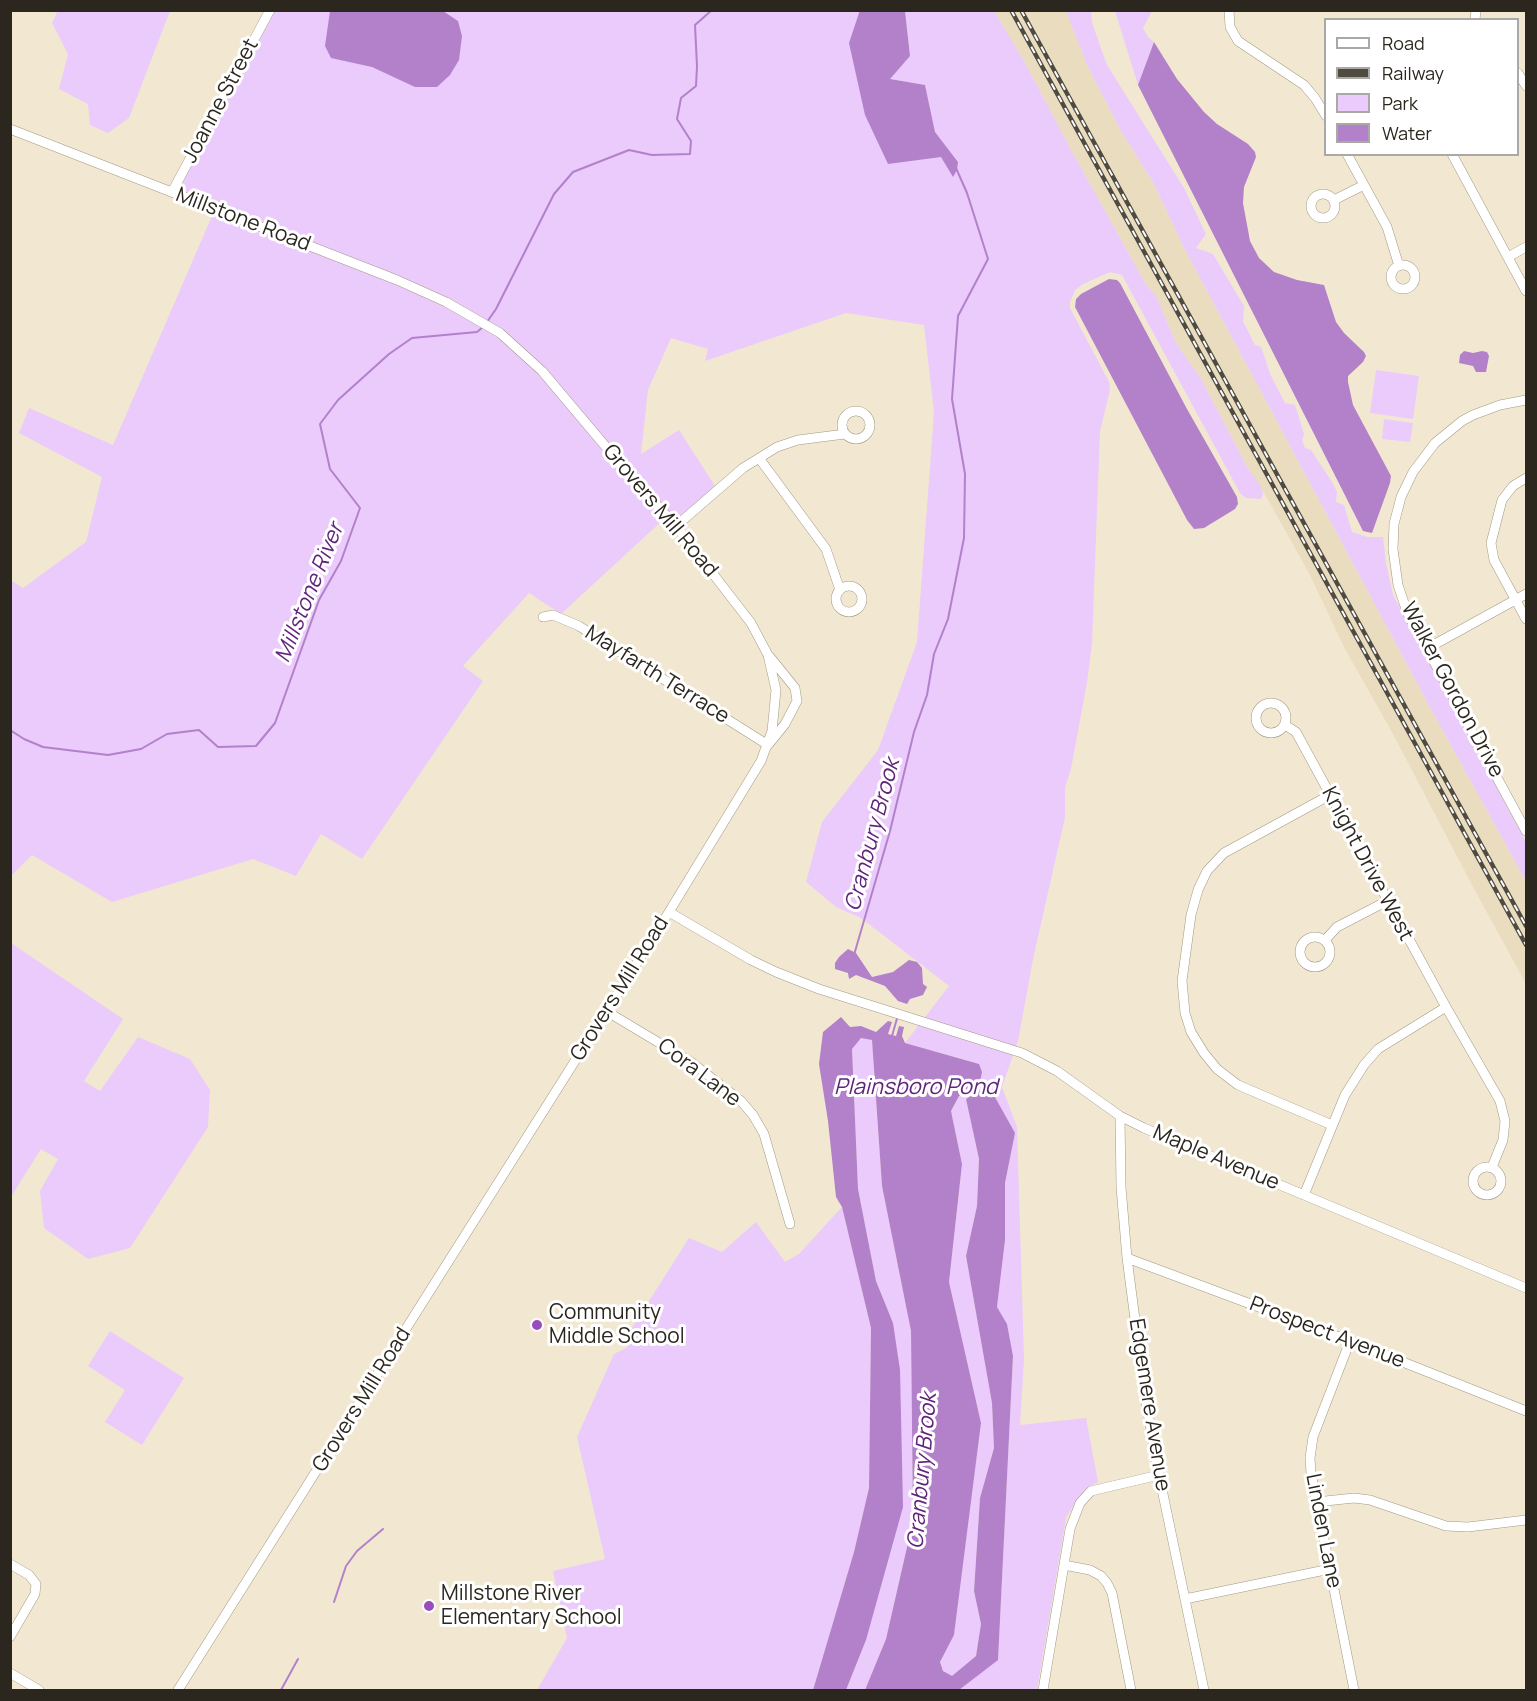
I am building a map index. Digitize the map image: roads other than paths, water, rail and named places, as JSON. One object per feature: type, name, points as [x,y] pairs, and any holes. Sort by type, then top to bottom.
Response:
[{"type":"street","name":"Joanne Street","points":[[172,192],[270,10]]},
{"type":"street","points":[[1229,10],[1230,27],[1238,41],[1304,85],[1324,113]]},
{"type":"street","name":"Millstone Road","points":[[10,129],[397,280],[473,316]]},
{"type":"street","points":[[1348,156],[1387,227],[1399,266]]},
{"type":"street","points":[[1453,156],[1527,291]]},
{"type":"street","points":[[1334,200],[1364,185]]},
{"type":"street","points":[[1508,257],[1527,247]]},
{"type":"street","name":"Grovers Mill Road","points":[[178,1690],[669,912],[761,761],[772,731],[776,701],[775,686],[768,655],[751,623],[676,526],[542,371],[500,333],[473,316]]},
{"type":"street","name":"Walker Gordon Drive","points":[[1527,400],[1493,407],[1473,415],[1435,443],[1406,484],[1393,537],[1395,572],[1407,612],[1527,831]]},
{"type":"street","points":[[676,526],[743,468],[777,447],[798,440],[845,434]]},
{"type":"street","points":[[759,458],[826,549],[840,590]]},
{"type":"street","points":[[1527,478],[1513,486],[1502,500],[1491,541],[1493,558],[1527,619]]},
{"type":"street","points":[[1428,648],[1527,594]]},
{"type":"street","name":"Mayfarth Terrace","points":[[543,617],[553,615],[579,626],[768,745]]},
{"type":"street","points":[[768,655],[795,688],[797,701],[784,724],[768,745]]},
{"type":"street","name":"Knight Drive West","points":[[1285,725],[1296,732],[1500,1101],[1505,1121],[1503,1140],[1492,1167]]},
{"type":"street","points":[[1330,795],[1224,853],[1207,871],[1198,890],[1191,915],[1182,981],[1185,1012],[1191,1032],[1217,1069],[1238,1085],[1332,1125]]},
{"type":"street","points":[[1324,940],[1337,927],[1388,902]]},
{"type":"street","name":"Maple Avenue","points":[[669,912],[776,972],[819,989],[1022,1053],[1076,1083],[1120,1116],[1165,1138],[1527,1288]]},
{"type":"street","points":[[1304,1195],[1344,1095],[1364,1065],[1378,1049],[1446,1007]]},
{"type":"street","name":"Cora Lane","points":[[606,1011],[691,1062],[741,1101],[753,1115],[764,1134],[790,1224]]},
{"type":"street","name":"Edgemere Avenue","points":[[1120,1116],[1120,1170],[1127,1258],[1145,1396],[1159,1475],[1204,1690]]},
{"type":"street","name":"Prospect Avenue","points":[[1127,1258],[1527,1410]]},
{"type":"street","name":"Linden Lane","points":[[1350,1341],[1313,1437],[1310,1458],[1316,1502],[1354,1690]]},
{"type":"street","points":[[1043,1690],[1064,1565],[1074,1516],[1080,1503],[1091,1491],[1159,1475]]},
{"type":"street","points":[[1316,1502],[1354,1498],[1370,1500],[1446,1526],[1468,1527],[1527,1520]]},
{"type":"street","points":[[10,1564],[29,1575],[36,1584],[35,1594],[10,1637]]},
{"type":"street","points":[[1064,1565],[1090,1570],[1101,1576],[1107,1583],[1112,1593],[1131,1690]]},
{"type":"street","points":[[1185,1599],[1330,1569]]},
{"type":"street","points":[[10,1673],[39,1690]]},
{"type":"water","points":[[860,10],[905,11],[910,56],[890,79],[925,85],[935,132],[958,162],[953,177],[941,157],[888,164],[865,115],[849,43]]},
{"type":"water","points":[[330,11],[443,11],[458,21],[462,36],[459,60],[450,75],[437,87],[415,87],[372,67],[331,58],[325,46]]},
{"type":"water","points":[[1154,42],[1177,79],[1204,112],[1217,124],[1248,144],[1255,152],[1256,157],[1244,187],[1243,203],[1250,241],[1259,258],[1274,272],[1297,280],[1324,285],[1336,322],[1366,356],[1348,376],[1348,382],[1353,405],[1391,476],[1372,533],[1363,531],[1138,85]]},
{"type":"water","points":[[1109,279],[1120,283],[1237,497],[1238,504],[1235,509],[1204,528],[1194,529],[1187,520],[1075,307],[1076,299],[1081,294]]},
{"type":"water","points":[[1464,351],[1487,352],[1489,356],[1486,372],[1476,372],[1473,366],[1459,363],[1460,355]]},
{"type":"water","name":"Cranbury Brook","points":[[848,949],[856,953],[872,977],[893,972],[909,960],[917,962],[922,968],[923,984],[927,987],[923,995],[910,999],[907,1004],[898,1001],[885,986],[856,975],[849,979],[848,973],[835,969],[835,963]]},
{"type":"water","name":"Plainsboro Pond","points":[[841,1017],[850,1027],[861,1026],[876,1032],[888,1021],[892,1022],[888,1034],[896,1036],[899,1026],[904,1027],[902,1036],[905,1043],[979,1064],[982,1072],[980,1082],[959,1096],[951,1111],[962,1164],[949,1282],[981,1423],[954,1635],[940,1662],[943,1671],[952,1676],[976,1656],[981,1624],[974,1591],[980,1498],[994,1448],[992,1403],[966,1256],[977,1206],[979,1159],[966,1099],[987,1086],[1015,1133],[1005,1183],[1005,1240],[997,1307],[1007,1324],[1013,1356],[998,1660],[959,1690],[865,1690],[886,1639],[913,1521],[911,1331],[882,1186],[872,1040],[861,1038],[852,1049],[858,1189],[876,1281],[893,1323],[900,1370],[903,1507],[866,1640],[846,1690],[813,1690],[854,1552],[869,1488],[871,1328],[842,1207],[836,1197],[819,1064],[823,1032]]},
{"type":"waterway","name":"Millstone River","points":[[487,322],[496,309],[554,194],[573,172],[629,150],[652,155],[690,154],[691,141],[677,119],[681,98],[696,86],[695,25],[712,10]]},
{"type":"waterway","name":"Cranbury Brook","points":[[854,955],[890,831],[914,732],[927,695],[934,654],[948,619],[964,538],[965,474],[952,399],[958,316],[988,259],[967,193],[956,168]]},
{"type":"waterway","name":"Millstone River","points":[[10,730],[43,747],[108,755],[141,749],[167,734],[199,730],[218,747],[256,746],[275,723],[319,600],[341,561],[360,508],[330,469],[320,424],[338,400],[389,354],[412,338],[477,332],[483,327]]},
{"type":"waterway","name":"Cranbury Brook","points":[[892,1036],[898,1015]]},
{"type":"waterway","points":[[334,1602],[346,1566],[357,1551],[383,1529]]},
{"type":"waterway","points":[[281,1690],[298,1659]]},
{"type":"railway","points":[[1011,10],[1526,945]]},
{"type":"railway","points":[[1021,10],[1526,926]]},
{"type":"place","name":"Community Middle School","points":[[537,1325]]},
{"type":"place","name":"Millstone River Elementary School","points":[[429,1606]]}]
